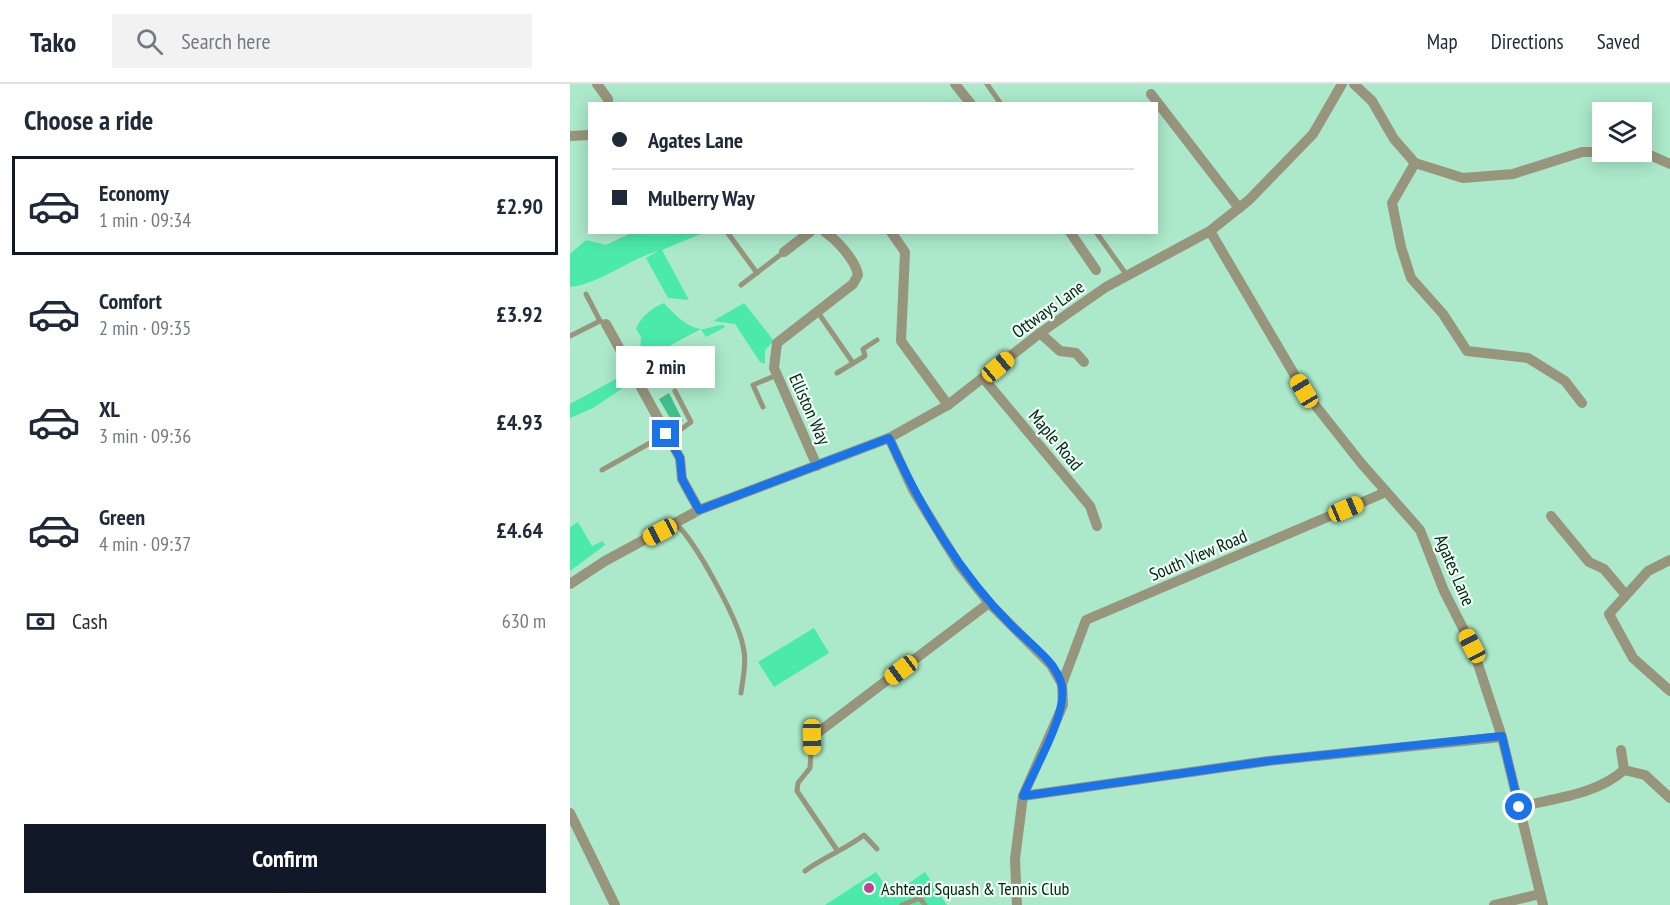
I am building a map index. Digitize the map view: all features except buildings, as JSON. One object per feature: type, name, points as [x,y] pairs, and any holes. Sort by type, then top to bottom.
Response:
[{"type":"street","points":[[597,84],[607,102]]},
{"type":"street","points":[[956,84],[970,102]]},
{"type":"street","name":"Ottways Lane","points":[[570,584],[605,561],[699,510],[889,438],[948,405],[1040,333],[1126,274],[1210,231],[1239,208],[1312,134],[1342,84]]},
{"type":"street","points":[[1354,84],[1372,100],[1394,140],[1415,163],[1462,178],[1513,174],[1582,152],[1592,152]]},
{"type":"street","points":[[1151,94],[1157,102]]},
{"type":"street","points":[[1158,103],[1239,208]]},
{"type":"street","points":[[570,136],[588,135]]},
{"type":"street","points":[[1652,156],[1670,164]]},
{"type":"street","points":[[1415,163],[1392,203],[1401,247],[1411,278],[1443,314],[1467,351],[1528,358],[1565,381],[1582,403]]},
{"type":"street","name":"Agates Lane","points":[[1210,231],[1304,391],[1420,530],[1444,591],[1472,646],[1502,736],[1543,905]]},
{"type":"street","points":[[784,252],[807,234]]},
{"type":"street","name":"Elliston Way","points":[[817,466],[774,368],[777,343],[856,280],[858,271],[828,234]]},
{"type":"street","points":[[892,234],[905,252],[901,341],[948,405]]},
{"type":"street","points":[[1071,234],[1096,270]]},
{"type":"street","points":[[603,322],[680,458],[682,479],[699,510]]},
{"type":"street","points":[[1040,333],[1059,351],[1076,353],[1084,362]]},
{"type":"street","name":"Maple Road","points":[[984,379],[1090,507],[1097,526]]},
{"type":"street","points":[[889,438],[913,490],[959,565],[990,603],[1051,665],[1062,684]]},
{"type":"street","name":"South View Road","points":[[1017,905],[1015,859],[1023,796],[1063,705],[1062,684],[1086,620],[1386,492]]},
{"type":"street","points":[[1551,516],[1589,562],[1604,569],[1625,594]]},
{"type":"street","points":[[1670,560],[1648,572],[1625,594],[1610,614],[1633,658],[1670,691]]},
{"type":"street","points":[[812,737],[990,603]]},
{"type":"street","points":[[1023,796],[1268,761],[1502,736]]},
{"type":"street","points":[[1621,750],[1624,770]]},
{"type":"street","points":[[1519,807],[1601,786],[1624,770],[1645,775],[1670,798]]},
{"type":"street","points":[[570,813],[615,905]]},
{"type":"street","points":[[1494,905],[1540,894]]},
{"type":"lane","points":[[987,84],[1000,102]]},
{"type":"lane","points":[[728,234],[757,273]]},
{"type":"lane","points":[[1097,234],[1126,274]]},
{"type":"lane","points":[[741,285],[784,252]]},
{"type":"lane","points":[[570,336],[603,322],[586,294]]},
{"type":"lane","points":[[817,311],[853,363]]},
{"type":"lane","points":[[837,373],[865,356],[864,349],[878,340]]},
{"type":"lane","points":[[763,407],[753,386],[777,375]]},
{"type":"lane","points":[[602,470],[691,422],[675,391]]},
{"type":"lane","points":[[675,523],[699,552],[739,633],[745,654],[741,693]]},
{"type":"lane","points":[[812,737],[810,768],[798,783],[796,791],[837,850]]},
{"type":"lane","points":[[805,871],[864,835],[877,849]]},
{"type":"lane","points":[[902,905],[920,898],[925,905]]},
{"type":"green space","points":[[629,234],[701,234],[662,250],[689,300],[668,298],[646,258],[658,251],[593,281],[570,287],[570,254],[586,240],[606,245]]},
{"type":"green space","points":[[664,303],[682,320],[701,329],[639,362],[641,337],[636,329],[647,313]]},
{"type":"green space","points":[[744,303],[774,341],[765,350],[765,364],[760,362],[735,324],[713,321]]},
{"type":"green space","points":[[720,325],[725,327],[706,337],[701,329]]},
{"type":"green space","points":[[625,374],[629,384],[593,408],[570,418],[570,404]]},
{"type":"green space","points":[[578,522],[592,546],[603,541],[605,545],[570,571],[570,527]]},
{"type":"green space","points":[[814,628],[829,653],[774,687],[758,662]]},
{"type":"green space","name":"Ashtead Squash & Tennis Club","points":[[876,872],[892,895],[925,872],[947,905],[825,905]]},
{"type":"place","name":"Ashtead Squash & Tennis Club","points":[[869,888]]},
{"type":"route","points":[[666,434],[680,458],[682,479],[699,510],[889,438],[913,490],[959,565],[990,603],[1051,665],[1062,684],[1063,705],[1023,796],[1268,761],[1502,736],[1519,807]]}]
